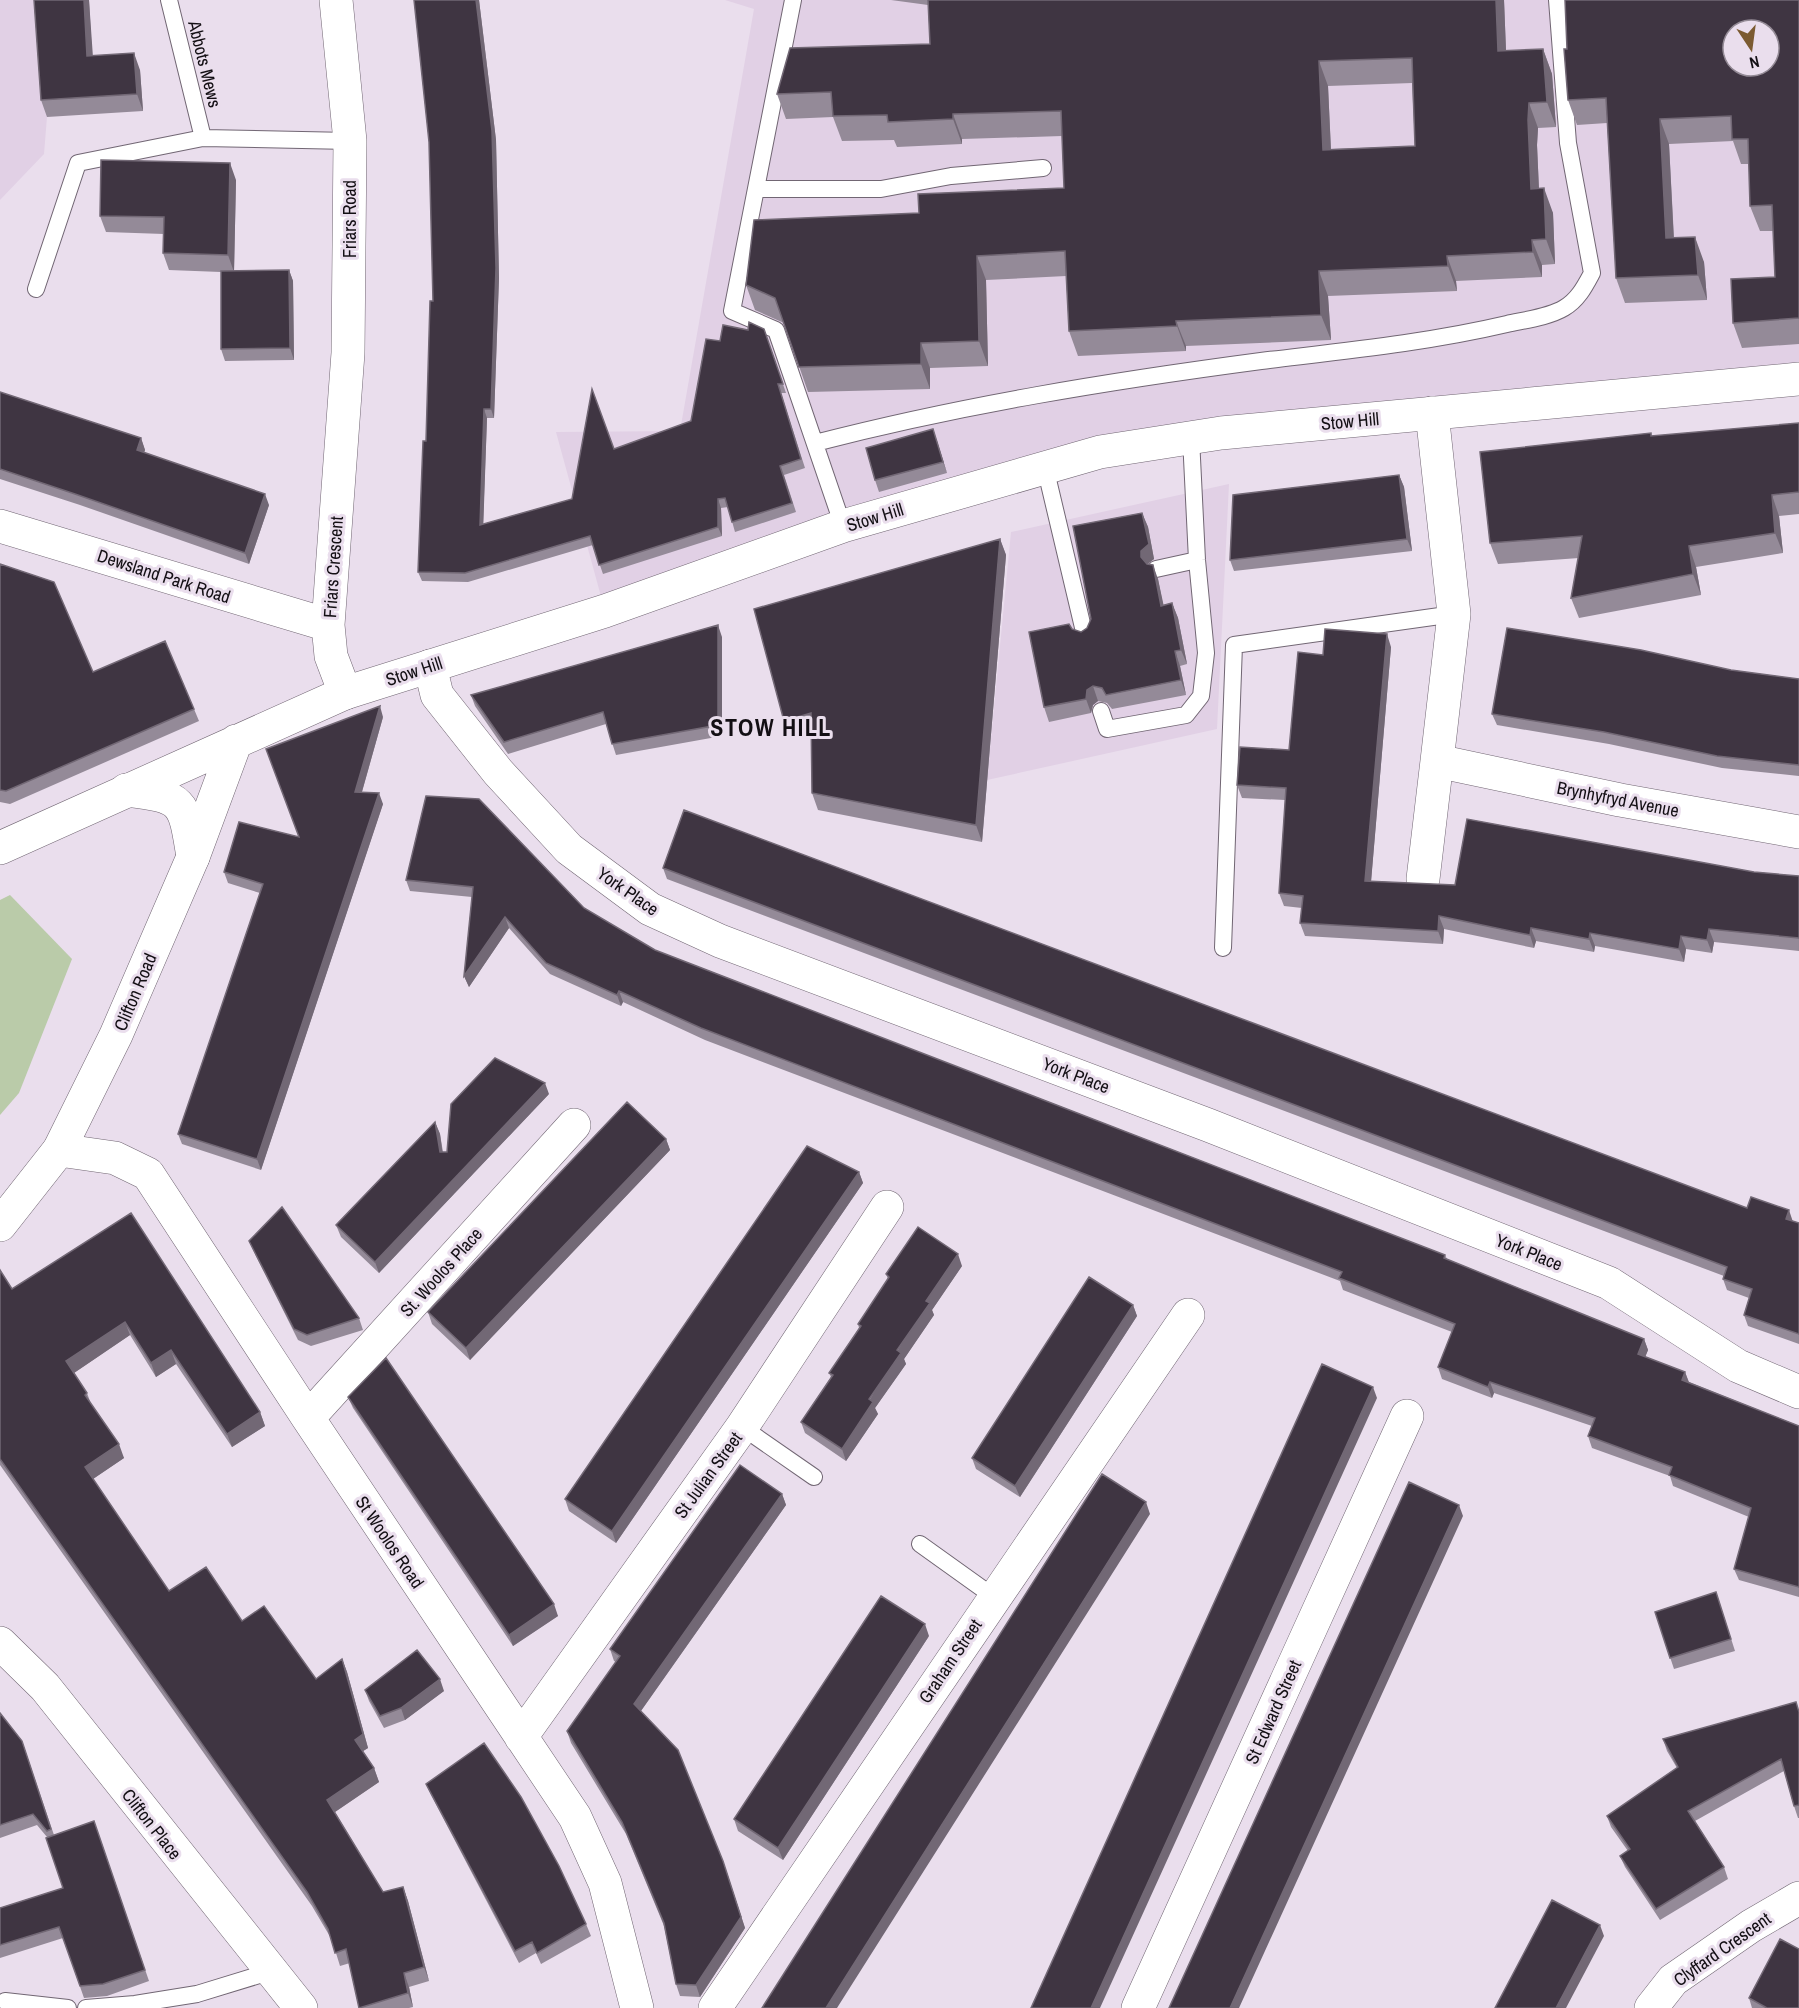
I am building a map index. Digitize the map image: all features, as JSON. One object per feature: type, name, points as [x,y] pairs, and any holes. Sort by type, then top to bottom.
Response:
[{"type":"street","name":"Friars Road","points":[[336,0],[350,141],[348,353],[342,440]]},
{"type":"street","name":"Stow Hill","points":[[0,848],[345,693],[605,611],[843,526],[1100,452],[1191,438],[1799,379]]},
{"type":"street","points":[[1423,879],[1454,614],[1432,413]]},
{"type":"street","name":"Friars Crescent","points":[[342,440],[328,626],[331,656],[345,693]]},
{"type":"street","name":"Dewsland Park Road","points":[[0,526],[328,626]]},
{"type":"street","name":"York Place","points":[[430,666],[437,695],[498,772],[569,849],[650,909],[720,941],[1208,1125],[1609,1283],[1738,1366],[1799,1392]]},
{"type":"street","name":"Clifton Road","points":[[0,1225],[59,1150],[116,1035],[193,857],[236,741]]},
{"type":"street","name":"Brynhyfryd Avenue","points":[[1437,762],[1620,800],[1799,832]]},
{"type":"street","points":[[126,790],[164,794],[180,805],[188,823],[193,857]]},
{"type":"street","name":"St. Woolos Place","points":[[308,1418],[574,1125]]},
{"type":"street","name":"St Woolos Road","points":[[59,1150],[115,1158],[148,1174],[575,1817],[605,1883],[638,2008]]},
{"type":"street","name":"St Julian Street","points":[[521,1737],[742,1427],[887,1207]]},
{"type":"street","name":"Graham Street","points":[[715,2008],[1188,1316]]},
{"type":"street","name":"St Edward Street","points":[[1138,2008],[1407,1416]]},
{"type":"street","name":"Clifton Place","points":[[0,1643],[45,1687],[269,1972],[301,2008]]},
{"type":"street","name":"Clyffard Crescent","points":[[1651,2008],[1673,1980],[1751,1926],[1799,1898]]},
{"type":"lane","name":"Abbots Mews","points":[[169,0],[203,138]]},
{"type":"lane","points":[[793,0],[732,311],[776,330],[843,526]]},
{"type":"lane","points":[[815,443],[1026,395],[1162,374],[1410,342],[1484,329],[1563,309],[1580,295],[1592,273],[1568,143],[1557,0]]},
{"type":"lane","points":[[36,289],[78,163],[203,138],[350,141]]},
{"type":"lane","points":[[756,189],[881,189],[951,176],[1043,168]]},
{"type":"lane","points":[[1101,711],[1107,729],[1186,715],[1201,696],[1206,653],[1197,560],[1191,438]]},
{"type":"lane","points":[[1045,467],[1080,587],[1085,636]]},
{"type":"lane","points":[[1156,569],[1197,560]]},
{"type":"lane","points":[[1223,948],[1234,645],[1454,614]]},
{"type":"lane","points":[[742,1427],[814,1477]]},
{"type":"lane","points":[[920,1544],[994,1597]]},
{"type":"lane","points":[[86,2008],[135,2004],[197,1994],[269,1972]]},
{"type":"lane","points":[[5,2001],[68,2008]]},
{"type":"shaded area","points":[[0,0],[39,0],[47,117],[44,154],[0,200]]},
{"type":"shaded area","points":[[725,0],[1799,0],[1799,379],[1221,433],[605,611],[556,432],[680,431],[754,9]]},
{"type":"shaded area","points":[[1229,484],[1217,729],[987,780],[1011,532]]},
{"type":"green space","points":[[10,895],[72,959],[19,1093],[0,1115],[0,900]]},
{"type":"building","points":[[34,0],[84,0],[87,56],[134,53],[137,94],[41,100]]},
{"type":"building","points":[[414,0],[476,0],[492,131],[496,268],[491,409],[484,409],[480,525],[572,499],[592,389],[614,449],[691,421],[706,339],[720,341],[723,325],[748,330],[749,322],[764,329],[783,384],[778,384],[801,459],[780,466],[792,503],[732,522],[725,498],[718,499],[718,527],[599,565],[590,536],[465,573],[418,572],[423,441],[426,441],[430,301],[433,301],[429,142]]},
{"type":"building","points":[[928,0],[1496,0],[1498,51],[1543,49],[1547,102],[1529,103],[1528,120],[1531,189],[1544,188],[1546,239],[1532,240],[1533,252],[1447,256],[1448,266],[1319,271],[1321,315],[1176,321],[1177,326],[1069,331],[1065,251],[977,256],[979,341],[921,343],[921,364],[799,367],[775,298],[746,285],[754,220],[919,213],[918,194],[1064,188],[1061,111],[953,114],[953,119],[888,122],[887,115],[833,116],[831,92],[777,94],[790,48],[930,44]],"holes":[[[1412,58],[1415,146],[1323,150],[1319,61]]]},
{"type":"building","points":[[1565,0],[1799,0],[1799,318],[1733,323],[1731,279],[1775,277],[1772,205],[1750,206],[1748,139],[1732,139],[1731,116],[1660,119],[1666,238],[1695,237],[1698,275],[1616,278],[1606,98],[1568,100],[1564,49],[1567,49]]},
{"type":"building","points":[[101,160],[230,163],[228,255],[163,253],[164,217],[100,216]]},
{"type":"building","points":[[289,270],[290,348],[221,349],[221,271]]},
{"type":"building","points":[[0,392],[141,438],[137,450],[265,494],[245,553],[0,469]]},
{"type":"building","points":[[1799,423],[1799,492],[1772,495],[1775,533],[1689,546],[1693,574],[1571,598],[1582,536],[1490,543],[1480,452],[1651,433],[1651,436]]},
{"type":"building","points":[[933,429],[943,462],[875,480],[866,448]]},
{"type":"building","points":[[1399,475],[1407,539],[1230,560],[1233,495]]},
{"type":"building","points":[[1142,513],[1149,544],[1141,551],[1141,557],[1147,564],[1153,565],[1161,606],[1172,603],[1181,650],[1175,651],[1181,680],[1106,695],[1102,688],[1093,686],[1087,690],[1086,699],[1044,707],[1029,632],[1069,624],[1072,629],[1081,632],[1087,628],[1091,619],[1073,526]]},
{"type":"building","points":[[1000,539],[976,825],[812,793],[811,713],[784,721],[754,609]]},
{"type":"building","points":[[0,564],[54,582],[93,672],[165,641],[194,709],[6,791],[0,790]]},
{"type":"building","points":[[718,625],[718,725],[612,744],[603,712],[504,742],[471,695]]},
{"type":"building","points":[[1507,628],[1641,650],[1731,670],[1799,679],[1799,765],[1717,756],[1604,732],[1492,714]]},
{"type":"building","points":[[1325,629],[1387,634],[1365,881],[1455,885],[1467,819],[1754,872],[1799,876],[1799,938],[1709,929],[1707,940],[1681,936],[1679,949],[1590,933],[1589,939],[1531,928],[1530,935],[1439,916],[1438,931],[1300,923],[1303,896],[1279,893],[1286,788],[1237,785],[1240,747],[1289,750],[1298,652],[1323,655]]},
{"type":"building","points":[[380,706],[355,792],[379,793],[257,1159],[178,1134],[263,884],[224,872],[239,822],[299,837],[266,749]]},
{"type":"building","points":[[426,796],[479,799],[584,908],[655,950],[1445,1255],[1444,1258],[1644,1339],[1638,1354],[1685,1372],[1682,1380],[1799,1426],[1799,1587],[1734,1569],[1751,1508],[1669,1475],[1672,1467],[1588,1436],[1595,1418],[1490,1382],[1488,1387],[1438,1367],[1455,1324],[1339,1278],[1342,1272],[701,1028],[619,991],[617,995],[546,963],[505,917],[464,976],[473,887],[406,880]]},
{"type":"building","points":[[684,810],[1747,1208],[1751,1197],[1789,1210],[1786,1219],[1799,1223],[1799,1334],[1744,1315],[1752,1289],[1723,1279],[1727,1267],[663,868]]},
{"type":"building","points":[[495,1058],[545,1083],[375,1262],[336,1225],[435,1122],[440,1152],[447,1152],[451,1104]]},
{"type":"building","points":[[627,1102],[666,1139],[466,1348],[428,1312]]},
{"type":"building","points":[[807,1146],[859,1172],[612,1531],[565,1499]]},
{"type":"building","points":[[282,1207],[359,1318],[307,1335],[294,1329],[249,1241]]},
{"type":"building","points":[[131,1213],[260,1412],[227,1434],[171,1350],[151,1363],[125,1322],[66,1361],[87,1393],[85,1395],[119,1444],[85,1467],[169,1591],[206,1567],[242,1621],[264,1606],[316,1679],[342,1659],[363,1734],[355,1740],[374,1768],[327,1800],[383,1892],[403,1887],[424,1967],[404,1973],[408,1993],[359,2008],[346,1949],[335,1953],[328,1929],[307,1892],[0,1459],[0,1270],[12,1289]]},
{"type":"building","points":[[918,1227],[958,1254],[926,1301],[930,1303],[897,1350],[901,1353],[869,1399],[873,1402],[842,1449],[801,1422],[833,1375],[829,1373],[861,1326],[858,1324],[889,1277],[886,1274]]},
{"type":"building","points":[[1089,1277],[1133,1305],[1015,1486],[972,1458]]},
{"type":"building","points":[[386,1358],[554,1604],[509,1635],[348,1397]]},
{"type":"building","points":[[1322,1364],[1373,1387],[1091,2008],[1031,2008]]},
{"type":"building","points":[[740,1465],[782,1494],[634,1704],[678,1750],[723,1861],[741,1917],[696,1985],[676,1984],[664,1923],[622,1822],[567,1731],[620,1656],[610,1649]]},
{"type":"building","points":[[1102,1474],[1146,1502],[826,2008],[762,2008]]},
{"type":"building","points":[[1409,1482],[1459,1505],[1230,2008],[1169,2008]]},
{"type":"building","points":[[1716,1592],[1731,1639],[1670,1658],[1655,1612]]},
{"type":"building","points":[[881,1596],[925,1624],[778,1848],[734,1819]]},
{"type":"building","points":[[417,1650],[440,1679],[401,1708],[380,1716],[365,1690]]},
{"type":"building","points":[[1796,1702],[1799,1712],[1799,1805],[1794,1806],[1781,1759],[1688,1811],[1724,1867],[1656,1909],[1620,1856],[1630,1849],[1607,1816],[1678,1767],[1663,1739]]},
{"type":"building","points":[[0,1713],[22,1741],[51,1829],[47,1831],[33,1814],[0,1825]]},
{"type":"building","points":[[484,1743],[521,1797],[559,1866],[586,1924],[537,1953],[532,1942],[515,1951],[426,1784]]},
{"type":"building","points":[[94,1821],[145,1970],[103,1984],[80,1986],[59,1927],[0,1945],[0,1908],[63,1888],[46,1838]]},
{"type":"building","points":[[1552,1900],[1600,1925],[1556,2008],[1495,2008]]},
{"type":"building","points":[[1780,1939],[1799,1949],[1799,2008],[1767,2008],[1749,1998]]},
{"type":"district","name":"STOW HILL","points":[[771,727]]}]
